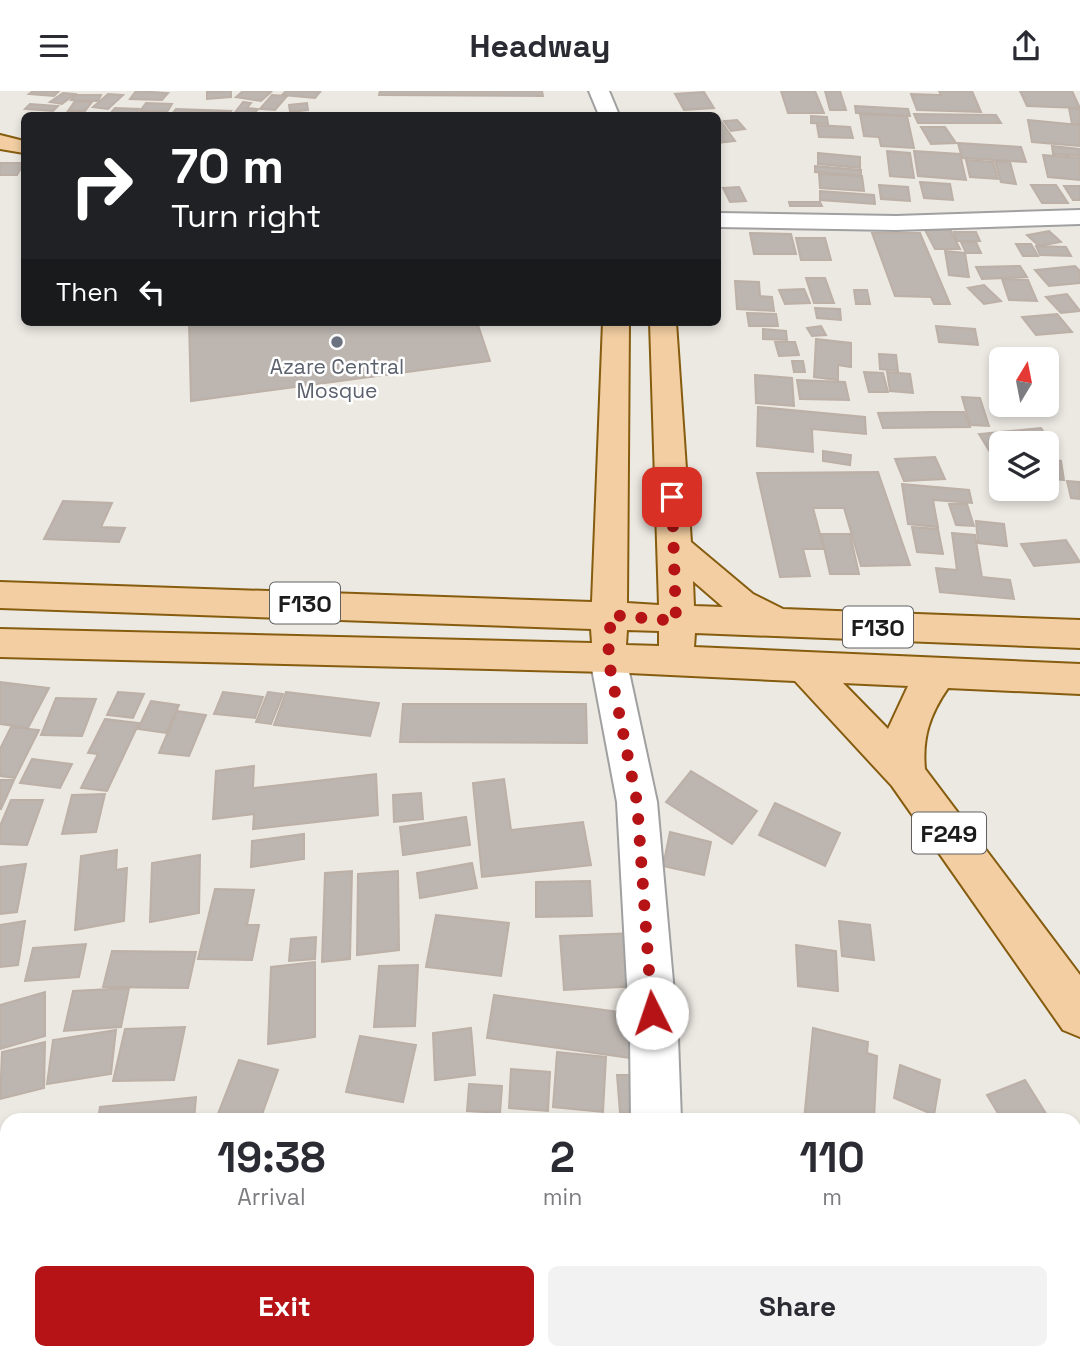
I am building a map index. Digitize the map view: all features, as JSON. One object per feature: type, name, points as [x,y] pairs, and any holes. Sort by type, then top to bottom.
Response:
[{"type":"main road","points":[[0,142],[21,146]]},
{"type":"main road","points":[[0,149],[21,147]]},
{"type":"main road","points":[[608,658],[616,326]]},
{"type":"main road","points":[[663,326],[678,662]]},
{"type":"main road","points":[[675,547],[741,603],[778,623]]},
{"type":"main road","name":"F130","points":[[0,595],[370,605],[611,615],[676,621],[1080,634]]},
{"type":"main road","name":"F130","points":[[0,643],[608,658],[1080,679]]},
{"type":"main road","name":"F249","points":[[803,665],[906,774],[1080,1014]]},
{"type":"main road","points":[[906,774],[904,759],[908,718],[938,673]]},
{"type":"street","points":[[600,91],[608,112]]},
{"type":"street","points":[[721,219],[896,223],[1080,217]]},
{"type":"street","points":[[608,658],[637,802],[654,1038],[656,1113]]},
{"type":"building","points":[[33,91],[59,91],[54,96],[29,94]]},
{"type":"building","points":[[136,91],[168,93],[162,100],[130,99]]},
{"type":"building","points":[[231,91],[231,97],[207,99],[207,92]]},
{"type":"building","points":[[243,91],[271,92],[261,101],[236,97]]},
{"type":"building","points":[[286,91],[320,92],[315,98],[282,95]]},
{"type":"building","points":[[380,91],[542,91],[543,96],[379,95]]},
{"type":"building","points":[[781,91],[815,91],[824,113],[788,113]]},
{"type":"building","points":[[825,91],[840,91],[846,110],[830,110]]},
{"type":"building","points":[[939,91],[972,91],[981,112],[917,110],[911,94],[941,95]]},
{"type":"building","points":[[1020,91],[1072,91],[1080,108],[1027,106]]},
{"type":"building","points":[[704,92],[714,108],[684,110],[675,94]]},
{"type":"building","points":[[63,93],[75,94],[62,104],[50,102]]},
{"type":"building","points":[[108,94],[123,95],[108,109],[93,107]]},
{"type":"building","points":[[75,95],[101,95],[98,101],[71,100]]},
{"type":"building","points":[[272,95],[287,96],[275,110],[260,109]]},
{"type":"building","points":[[75,101],[92,102],[85,111],[68,111]]},
{"type":"building","points":[[243,102],[251,103],[247,108],[258,109],[256,112],[235,112]]},
{"type":"building","points":[[146,103],[172,104],[167,112],[140,111]]},
{"type":"building","points":[[307,103],[308,110],[290,112],[289,105]]},
{"type":"building","points":[[30,104],[58,106],[53,111],[25,109]]},
{"type":"building","points":[[855,106],[908,109],[910,116],[856,113]]},
{"type":"building","points":[[115,108],[139,109],[136,112],[112,112]]},
{"type":"building","points":[[1069,108],[1080,109],[1080,124],[1072,124]]},
{"type":"building","points":[[176,109],[231,111],[230,112],[174,112]]},
{"type":"building","points":[[860,114],[907,116],[914,148],[881,146],[879,137],[864,136]]},
{"type":"building","points":[[914,114],[996,115],[1001,123],[918,123]]},
{"type":"building","points":[[811,116],[827,117],[828,124],[811,123]]},
{"type":"building","points":[[737,120],[745,129],[731,131],[724,121]]},
{"type":"building","points":[[1028,120],[1080,125],[1080,146],[1032,142]]},
{"type":"building","points":[[721,121],[735,141],[721,143]]},
{"type":"building","points":[[817,125],[850,127],[853,138],[819,137]]},
{"type":"building","points":[[921,127],[945,127],[956,143],[931,144]]},
{"type":"building","points":[[958,143],[1021,147],[1026,162],[962,158]]},
{"type":"building","points":[[1052,146],[1080,149],[1080,156],[1053,154]]},
{"type":"building","points":[[887,151],[910,153],[914,178],[890,176]]},
{"type":"building","points":[[914,151],[960,154],[966,180],[918,176]]},
{"type":"building","points":[[818,153],[860,157],[860,168],[818,164]]},
{"type":"building","points":[[1043,155],[1080,158],[1080,180],[1048,177]]},
{"type":"building","points":[[966,160],[993,162],[998,179],[970,177]]},
{"type":"building","points":[[995,161],[1010,162],[1016,184],[1001,182]]},
{"type":"building","points":[[0,163],[21,163],[17,175],[0,175]]},
{"type":"building","points":[[815,166],[861,170],[861,176],[815,172]]},
{"type":"building","points":[[819,174],[862,176],[864,191],[820,188]]},
{"type":"building","points":[[920,182],[950,184],[953,200],[924,198]]},
{"type":"building","points":[[879,185],[908,187],[910,201],[881,199]]},
{"type":"building","points":[[1031,185],[1056,185],[1068,203],[1042,203]]},
{"type":"building","points":[[1064,186],[1080,186],[1080,200],[1073,200]]},
{"type":"building","points":[[739,187],[746,201],[730,202],[723,188]]},
{"type":"building","points":[[820,191],[874,195],[875,204],[820,200]]},
{"type":"building","points":[[789,202],[820,202],[822,206],[790,206]]},
{"type":"building","points":[[950,229],[960,249],[935,249],[925,230]]},
{"type":"building","points":[[1049,231],[1061,242],[1039,246],[1027,235]]},
{"type":"building","points":[[954,232],[976,232],[980,241],[957,241]]},
{"type":"building","points":[[750,233],[791,234],[796,254],[754,254]]},
{"type":"building","points":[[872,233],[920,233],[950,304],[934,304],[931,297],[895,296]]},
{"type":"building","points":[[796,238],[825,238],[831,260],[801,260]]},
{"type":"building","points":[[961,242],[976,242],[981,253],[966,253]]},
{"type":"building","points":[[1016,244],[1031,244],[1038,256],[1023,256]]},
{"type":"building","points":[[1036,246],[1066,247],[1071,256],[1040,255]]},
{"type":"building","points":[[945,251],[965,253],[969,277],[949,275]]},
{"type":"building","points":[[1020,266],[1027,277],[982,279],[976,267]]},
{"type":"building","points":[[1075,266],[1080,271],[1080,283],[1049,286],[1035,270]]},
{"type":"building","points":[[806,278],[825,278],[834,303],[814,303]]},
{"type":"building","points":[[1002,279],[1028,280],[1037,301],[1009,300]]},
{"type":"building","points":[[735,281],[759,282],[760,296],[772,297],[774,311],[737,309]]},
{"type":"building","points":[[984,285],[1001,301],[984,304],[968,288]]},
{"type":"building","points":[[804,289],[810,303],[785,304],[779,290]]},
{"type":"building","points":[[854,290],[867,290],[870,304],[856,304]]},
{"type":"building","points":[[1067,294],[1080,311],[1061,313],[1046,297]]},
{"type":"building","points":[[815,308],[840,309],[841,320],[817,318]]},
{"type":"building","points":[[747,313],[776,314],[778,326],[749,326]]},
{"type":"building","points":[[1057,314],[1072,332],[1036,335],[1022,317]]},
{"type":"building","name":"Azare Central Mosque","points":[[189,326],[478,326],[490,361],[191,401]]},
{"type":"building","points":[[821,326],[826,335],[812,336],[807,328]]},
{"type":"building","points":[[936,326],[975,329],[978,345],[939,342]]},
{"type":"building","points":[[763,329],[786,331],[787,340],[763,339]]},
{"type":"building","points":[[816,339],[851,343],[851,367],[838,365],[838,380],[814,377]]},
{"type":"building","points":[[775,342],[795,342],[799,355],[779,356]]},
{"type":"building","points":[[879,354],[896,355],[898,371],[880,369]]},
{"type":"building","points":[[792,361],[803,361],[805,372],[794,372]]},
{"type":"building","points":[[864,372],[883,373],[888,392],[869,392]]},
{"type":"building","points":[[887,372],[910,374],[913,393],[890,391]]},
{"type":"building","points":[[755,375],[792,378],[794,406],[756,403]]},
{"type":"building","points":[[797,380],[845,382],[849,400],[800,399]]},
{"type":"building","points":[[962,397],[980,398],[989,426],[970,425]]},
{"type":"building","points":[[758,407],[865,417],[866,434],[812,429],[813,452],[757,446]]},
{"type":"building","points":[[964,412],[970,427],[883,428],[878,413]]},
{"type":"building","points":[[1041,428],[1043,431],[1010,431]]},
{"type":"building","points":[[989,433],[989,450],[979,434]]},
{"type":"building","points":[[823,451],[851,455],[850,465],[823,461]]},
{"type":"building","points":[[935,457],[945,479],[904,481],[895,459]]},
{"type":"building","points":[[1059,461],[1061,461],[1064,480],[1059,479]]},
{"type":"building","points":[[878,472],[910,565],[861,566],[844,508],[813,508],[824,549],[803,549],[810,576],[780,577],[757,473]]},
{"type":"building","points":[[1067,481],[1080,482],[1080,499],[1071,498]]},
{"type":"building","points":[[902,484],[969,490],[972,503],[933,500],[938,527],[908,524]]},
{"type":"building","points":[[63,501],[112,503],[101,527],[125,528],[119,542],[44,539]]},
{"type":"building","points":[[949,504],[967,504],[974,526],[956,525]]},
{"type":"building","points":[[976,521],[1004,524],[1007,546],[978,543]]},
{"type":"building","points":[[912,527],[938,529],[943,554],[917,552]]},
{"type":"building","points":[[952,533],[975,535],[982,577],[1010,580],[1014,599],[940,592],[936,568],[957,570]]},
{"type":"building","points":[[821,534],[850,534],[859,574],[830,574]]},
{"type":"building","points":[[1066,540],[1080,562],[1034,566],[1021,544]]},
{"type":"building","points":[[0,682],[49,688],[28,728],[0,724]]},
{"type":"building","points":[[118,692],[144,694],[133,718],[107,715]]},
{"type":"building","points":[[223,692],[263,697],[255,718],[214,714]]},
{"type":"building","points":[[268,692],[283,694],[271,724],[256,722]]},
{"type":"building","points":[[286,692],[379,703],[370,736],[274,725]]},
{"type":"building","points":[[56,698],[96,699],[82,736],[41,735]]},
{"type":"building","points":[[151,701],[179,705],[166,733],[138,729]]},
{"type":"building","points":[[403,704],[586,704],[587,743],[400,742]]},
{"type":"building","points":[[177,711],[206,715],[189,756],[159,753]]},
{"type":"building","points":[[105,719],[139,723],[107,791],[81,788],[98,754],[88,753]]},
{"type":"building","points":[[11,727],[39,730],[15,778],[0,776],[0,749]]},
{"type":"building","points":[[32,759],[72,764],[60,788],[20,783]]},
{"type":"building","points":[[254,766],[253,788],[376,774],[378,815],[253,829],[254,814],[213,819],[216,771]]},
{"type":"building","points":[[691,771],[757,811],[732,844],[666,802]]},
{"type":"building","points":[[504,779],[511,830],[583,822],[591,865],[482,877],[473,783]]},
{"type":"building","points":[[0,780],[14,780],[1,809],[0,809]]},
{"type":"building","points":[[421,793],[423,819],[394,822],[393,795]]},
{"type":"building","points":[[105,794],[96,832],[62,834],[72,795]]},
{"type":"building","points":[[11,800],[43,800],[27,845],[0,844],[0,826]]},
{"type":"building","points":[[775,803],[840,833],[825,866],[759,835]]},
{"type":"building","points":[[466,817],[470,845],[403,855],[400,827]]},
{"type":"building","points":[[670,832],[711,842],[704,875],[663,866]]},
{"type":"building","points":[[304,834],[304,859],[251,867],[252,841]]},
{"type":"building","points":[[117,850],[116,870],[127,868],[124,921],[75,930],[81,856]]},
{"type":"building","points":[[200,855],[199,913],[150,922],[152,863]]},
{"type":"building","points":[[472,863],[477,888],[420,898],[417,873]]},
{"type":"building","points":[[26,864],[17,912],[0,914],[0,867]]},
{"type":"building","points":[[352,871],[350,959],[322,962],[325,873]]},
{"type":"building","points":[[398,871],[399,950],[357,955],[358,874]]},
{"type":"building","points":[[590,881],[592,916],[536,917],[536,882]]},
{"type":"building","points":[[215,889],[254,890],[247,925],[259,925],[252,960],[198,959]]},
{"type":"building","points":[[436,915],[509,923],[501,976],[426,967]]},
{"type":"building","points":[[25,921],[18,965],[0,967],[0,925]]},
{"type":"building","points":[[839,921],[870,925],[874,960],[842,956]]},
{"type":"building","points":[[634,933],[640,986],[564,990],[560,936]]},
{"type":"building","points":[[316,937],[315,959],[289,961],[291,939]]},
{"type":"building","points":[[86,944],[79,977],[25,981],[33,948]]},
{"type":"building","points":[[796,945],[836,951],[838,991],[798,986]]},
{"type":"building","points":[[112,951],[196,952],[188,988],[103,987]]},
{"type":"building","points":[[315,962],[315,1037],[268,1044],[271,967]]},
{"type":"building","points":[[418,965],[415,1026],[374,1027],[379,966]]},
{"type":"building","points":[[129,988],[121,1027],[64,1031],[73,991]]},
{"type":"building","points":[[45,992],[45,1036],[0,1049],[0,1005]]},
{"type":"building","points":[[494,995],[635,1014],[631,1058],[487,1038]]},
{"type":"building","points":[[185,1027],[174,1080],[113,1081],[125,1029]]},
{"type":"building","points":[[471,1028],[475,1075],[435,1080],[433,1033]]},
{"type":"building","points":[[813,1028],[868,1042],[867,1053],[877,1056],[874,1113],[805,1113]]},
{"type":"building","points":[[116,1030],[111,1074],[47,1084],[53,1040]]},
{"type":"building","points":[[360,1036],[416,1045],[403,1102],[346,1092]]},
{"type":"building","points":[[45,1042],[44,1088],[0,1099],[2,1052]]},
{"type":"building","points":[[557,1052],[606,1057],[603,1112],[553,1107]]},
{"type":"building","points":[[239,1060],[278,1070],[263,1113],[218,1113]]},
{"type":"building","points":[[900,1065],[940,1080],[934,1113],[894,1098]]},
{"type":"building","points":[[511,1069],[550,1072],[548,1111],[509,1108]]},
{"type":"building","points":[[617,1075],[649,1075],[652,1112],[620,1113]]},
{"type":"building","points":[[1025,1080],[1046,1113],[998,1113],[987,1095]]},
{"type":"building","points":[[469,1084],[502,1086],[500,1113],[467,1111]]},
{"type":"building","points":[[196,1097],[195,1113],[99,1113],[100,1107]]},
{"type":"place","name":"Azare Central Mosque","points":[[337,342]]},
{"type":"route","points":[[652,1013],[637,802],[608,658],[611,615],[676,621],[672,497]]}]
